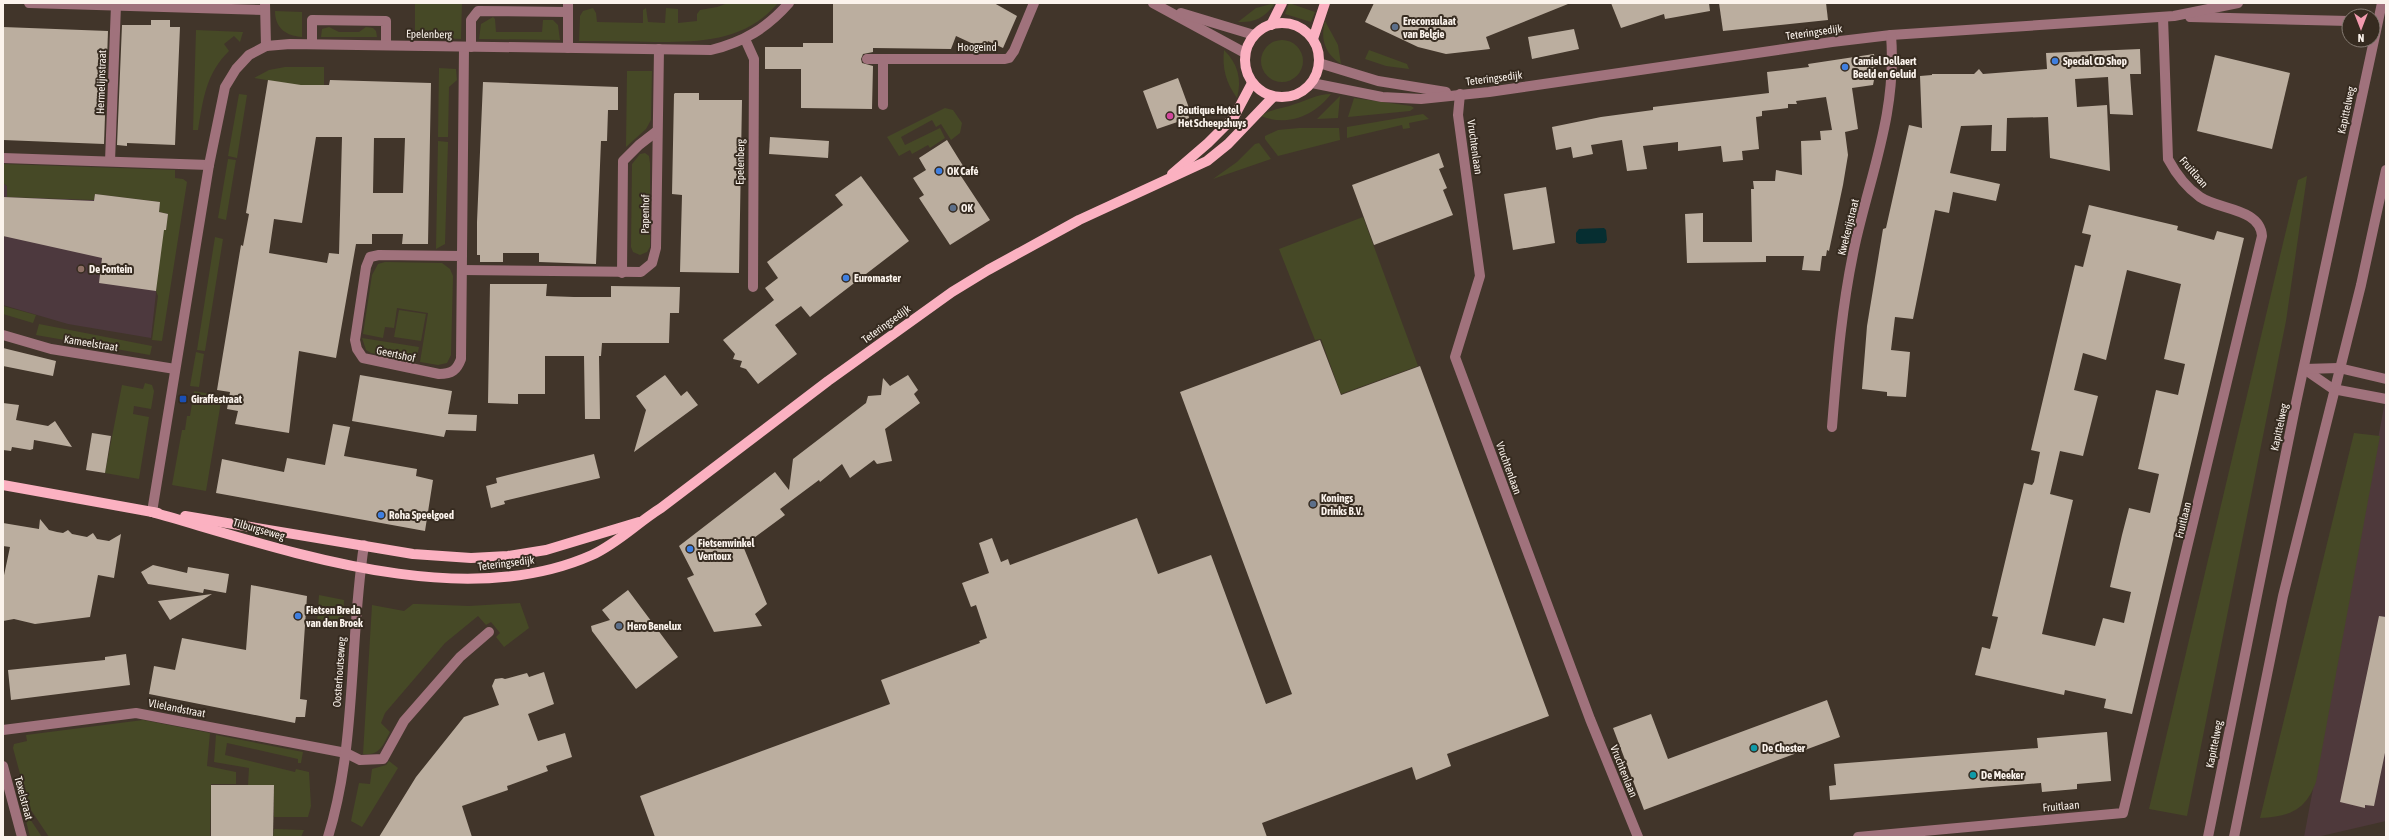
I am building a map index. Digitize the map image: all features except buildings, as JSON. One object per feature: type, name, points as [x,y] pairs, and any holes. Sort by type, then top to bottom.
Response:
[{"type":"main road","points":[[1271,25],[1282,3]]},
{"type":"main road","points":[[1313,39],[1326,3]]},
{"type":"main road","points":[[1283,23],[1294,25],[1305,31],[1313,39],[1317,47],[1319,63],[1312,83],[1295,96],[1273,97],[1258,90],[1252,83],[1245,69],[1245,54],[1254,35],[1271,25],[1283,23]]},
{"type":"main road","name":"Teteringsedijk","points":[[1167,178],[1208,143],[1234,116],[1252,83]]},
{"type":"main road","name":"Teteringsedijk","points":[[361,566],[421,577],[481,579],[529,574],[558,567],[591,555],[618,542],[641,521],[662,508],[835,376],[952,292],[1079,220],[1167,178],[1188,171],[1207,161],[1228,144],[1273,97]]},
{"type":"main road","name":"Tilburgseweg","points":[[3,485],[152,512],[364,545]]},
{"type":"main road","name":"Tilburgseweg","points":[[152,512],[317,558],[361,566]]},
{"type":"main road","name":"Teteringsedijk","points":[[364,545],[442,558],[508,556],[552,549],[641,521]]},
{"type":"street","points":[[29,3],[265,7],[266,46],[249,55],[236,69],[225,87],[209,165],[152,512]]},
{"type":"street","name":"Epelenberg","points":[[266,46],[312,44],[711,50],[745,39],[766,26],[789,3]]},
{"type":"street","name":"Hoogeind","points":[[867,58],[1009,58],[1014,51],[1034,3]]},
{"type":"street","points":[[1153,3],[1245,54]]},
{"type":"street","name":"Teteringsedijk","points":[[1312,83],[1382,97],[1401,99],[1488,92],[1832,42],[1891,35],[2174,16],[2238,3]]},
{"type":"street","name":"Hermelijnstraat","points":[[110,161],[116,5]]},
{"type":"street","points":[[467,47],[471,20],[478,11],[568,7],[568,48]]},
{"type":"street","points":[[1163,8],[1254,35]]},
{"type":"street","name":"Teteringsedijk","points":[[2174,16],[2341,21]]},
{"type":"street","name":"Fruitlaan","points":[[1858,837],[2123,813],[2262,236],[2262,228],[2256,219],[2200,197],[2174,170],[2168,159],[2163,17]]},
{"type":"street","points":[[312,44],[312,20],[386,21],[386,45]]},
{"type":"street","name":"Kwekerijstraat","points":[[1832,427],[1847,286],[1856,239],[1885,131],[1894,66],[1891,35]]},
{"type":"street","name":"Epelenberg","points":[[745,39],[754,58],[753,287]]},
{"type":"street","name":"Geertshof","points":[[462,256],[379,254],[370,257],[366,267],[355,340],[357,349],[363,358],[371,362],[439,374],[449,374],[457,369],[462,359],[462,256],[467,47]]},
{"type":"street","name":"Kapittelweg","points":[[2208,837],[2304,369],[2373,48]]},
{"type":"street","name":"Papenhof","points":[[462,270],[622,273],[641,272],[652,263],[656,248],[659,49]]},
{"type":"street","points":[[883,59],[883,105]]},
{"type":"street","name":"Teteringsedijk","points":[[1319,63],[1378,81],[1460,94]]},
{"type":"street","name":"Vruchtenlaan","points":[[1460,94],[1458,115],[1480,276],[1456,357],[1590,719],[1638,837]]},
{"type":"street","name":"Papenhof","points":[[622,273],[623,161],[639,145],[657,131]]},
{"type":"street","points":[[3,158],[209,165]]},
{"type":"street","points":[[2234,837],[2283,596],[2361,285],[2386,170]]},
{"type":"street","name":"Kameelstraat","points":[[3,335],[51,349],[175,369]]},
{"type":"street","points":[[2304,369],[2339,368],[2386,379]]},
{"type":"street","points":[[2304,369],[2334,389],[2386,399]]},
{"type":"street","name":"Oosterhoutseweg","points":[[328,837],[337,803],[346,753],[357,588],[364,545]]},
{"type":"street","points":[[346,753],[360,760],[383,759],[404,721],[460,657],[489,632]]},
{"type":"street","name":"Vlielandstraat","points":[[3,730],[136,713],[346,753]]},
{"type":"street","name":"Texelstraat","points":[[3,766],[22,837]]},
{"type":"shaded area","name":"De Fontein","points":[[3,183],[7,186],[7,197],[93,200],[94,194],[160,202],[168,214],[166,230],[163,230],[151,338],[68,324],[3,305]]},
{"type":"shaded area","points":[[2386,396],[2386,821],[2317,837],[2304,837]]},
{"type":"green space","points":[[415,3],[462,3],[461,39],[440,38],[440,33],[415,33]]},
{"type":"green space","points":[[728,3],[778,3],[765,16],[751,26],[721,37],[705,40],[671,42],[579,41],[580,16],[583,11],[593,8],[596,13],[597,22],[643,23],[643,10],[646,8],[648,22],[665,23],[666,8],[678,9],[678,23],[697,21],[697,14],[700,10],[717,7]]},
{"type":"green space","points":[[1275,3],[1268,12],[1260,18],[1238,22],[1256,8]]},
{"type":"green space","points":[[1289,3],[1315,12],[1311,22],[1285,14]]},
{"type":"green space","points":[[275,11],[302,12],[302,37],[291,35],[283,30],[277,23]]},
{"type":"green space","points":[[493,17],[495,19],[496,32],[542,32],[543,20],[553,20],[558,25],[560,40],[479,39],[481,24]]},
{"type":"green space","points":[[1325,21],[1338,45],[1341,64],[1331,56],[1325,46],[1323,34]]},
{"type":"green space","points":[[329,27],[339,32],[359,32],[366,27],[373,28],[376,31],[377,37],[321,37],[322,29]]},
{"type":"green space","points":[[196,30],[243,32],[240,42],[234,36],[224,44],[229,51],[221,59],[210,78],[204,98],[198,130],[193,130]]},
{"type":"green space","points":[[1282,40],[1297,46],[1303,61],[1297,76],[1282,82],[1267,76],[1261,61],[1267,46]]},
{"type":"green space","points":[[1224,50],[1233,61],[1238,72],[1239,84],[1237,98],[1230,87],[1224,69]]},
{"type":"green space","points":[[1369,50],[1407,64],[1409,69],[1386,66],[1365,59]]},
{"type":"green space","points":[[285,67],[324,67],[324,85],[297,85],[254,78],[269,70]]},
{"type":"green space","points":[[439,68],[456,69],[457,80],[449,87],[448,137],[438,137]]},
{"type":"green space","points":[[627,71],[652,71],[651,120],[646,129],[626,147]]},
{"type":"green space","points":[[239,94],[247,95],[237,158],[228,156]]},
{"type":"green space","points":[[1331,94],[1324,102],[1308,114],[1290,120],[1271,119],[1261,116],[1269,111],[1291,106],[1317,96]]},
{"type":"green space","points":[[1340,96],[1338,118],[1317,119]]},
{"type":"green space","points":[[1354,98],[1411,106],[1414,108],[1410,111],[1348,117]]},
{"type":"green space","points":[[945,108],[953,110],[962,123],[960,133],[951,140],[941,124],[936,127],[932,120],[901,137],[905,145],[940,128],[945,138],[930,148],[928,145],[912,154],[910,150],[899,156],[887,137]]},
{"type":"green space","points":[[1423,114],[1429,119],[1409,123],[1410,128],[1403,129],[1402,125],[1347,138],[1347,127]]},
{"type":"green space","points":[[1299,128],[1339,128],[1340,140],[1278,156],[1265,139],[1265,136],[1278,130]]},
{"type":"green space","points":[[438,141],[448,142],[445,244],[436,249]]},
{"type":"green space","points":[[1259,143],[1271,159],[1213,179],[1237,162],[1255,144]]},
{"type":"green space","points":[[645,153],[649,156],[650,163],[650,247],[647,252],[640,255],[633,252],[631,247],[632,164],[640,154]]},
{"type":"green space","points":[[228,159],[236,160],[226,220],[218,218]]},
{"type":"green space","points":[[3,164],[175,170],[175,178],[183,179],[187,182],[162,341],[152,340],[158,296],[156,291],[162,230],[166,230],[168,214],[159,212],[160,202],[95,194],[94,200],[7,197],[7,186],[3,183]]},
{"type":"green space","points":[[2307,176],[2286,321],[2187,816],[2149,809],[2298,180]]},
{"type":"green space","points":[[1363,217],[1418,366],[1341,394],[1321,339],[1315,340],[1279,249]]},
{"type":"green space","points":[[215,237],[223,239],[205,351],[197,350]]},
{"type":"green space","points":[[385,262],[442,263],[450,269],[453,276],[451,355],[447,363],[438,365],[420,362],[428,313],[397,308],[394,328],[385,327],[383,338],[363,334],[372,275],[378,264]]},
{"type":"green space","points":[[3,306],[36,315],[33,323],[3,314]]},
{"type":"green space","points":[[399,310],[426,314],[421,341],[394,337]]},
{"type":"green space","points":[[39,324],[152,346],[150,355],[36,335]]},
{"type":"green space","points":[[362,338],[419,347],[416,361],[371,353],[366,350]]},
{"type":"green space","points":[[196,352],[204,354],[199,387],[190,386]]},
{"type":"green space","points":[[145,383],[152,385],[154,391],[151,409],[134,406],[133,414],[149,417],[139,479],[105,473],[122,385],[143,389]]},
{"type":"green space","points":[[194,391],[222,396],[206,491],[172,485],[182,430],[185,430],[187,416],[190,416]]},
{"type":"green space","points":[[2354,433],[2380,436],[2316,782],[2307,800],[2295,810],[2280,816],[2260,818]]},
{"type":"green space","points":[[319,595],[344,600],[343,623],[317,622]]},
{"type":"green space","points":[[520,603],[529,628],[504,647],[496,637],[500,633],[491,622],[486,625],[478,616],[445,643],[385,713],[381,723],[390,732],[380,749],[373,753],[363,754],[372,605],[404,611],[413,604],[469,606]]},
{"type":"green space","points":[[143,720],[210,733],[207,766],[236,772],[236,784],[211,784],[210,837],[49,837],[29,807],[13,748],[14,744],[27,741],[26,735]]},
{"type":"green space","points":[[216,735],[303,752],[301,763],[298,763],[298,759],[227,743],[225,755],[295,772],[296,769],[309,772],[311,806],[308,817],[274,817],[274,785],[248,785],[249,768],[214,762]]},
{"type":"green space","points":[[389,761],[398,768],[362,827],[351,821],[359,783],[370,784],[372,769],[386,765]]},
{"type":"green space","points":[[24,813],[26,813],[42,837],[30,837]]},
{"type":"green space","points":[[274,829],[304,830],[301,837],[273,837]]},
{"type":"water","points":[[1604,228],[1606,230],[1607,240],[1605,243],[1579,244],[1576,242],[1576,233],[1579,229]]},
{"type":"place","name":"Ereconsulaat van Belgie","points":[[1395,27]]},
{"type":"place","name":"Special CD Shop","points":[[2055,61]]},
{"type":"place","name":"Camiel Dellaert Beeld en Geluid","points":[[1845,67]]},
{"type":"place","name":"Boutique Hotel Het Scheepshuys","points":[[1170,116]]},
{"type":"place","name":"OK Café","points":[[939,171]]},
{"type":"place","name":"OK","points":[[953,208]]},
{"type":"place","name":"De Fontein","points":[[81,269]]},
{"type":"place","name":"Euromaster","points":[[846,278]]},
{"type":"place","name":"Giraffestraat","points":[[183,399]]},
{"type":"place","name":"Konings Drinks B.V.","points":[[1313,504]]},
{"type":"place","name":"Roha Speelgoed","points":[[381,515]]},
{"type":"place","name":"Fietsenwinkel Ventoux","points":[[690,549]]},
{"type":"place","name":"Fietsen Breda van den Broek","points":[[298,616]]},
{"type":"place","name":"Hero Benelux","points":[[619,626]]},
{"type":"place","name":"De Chester","points":[[1754,748]]},
{"type":"place","name":"De Meeker","points":[[1973,775]]}]
